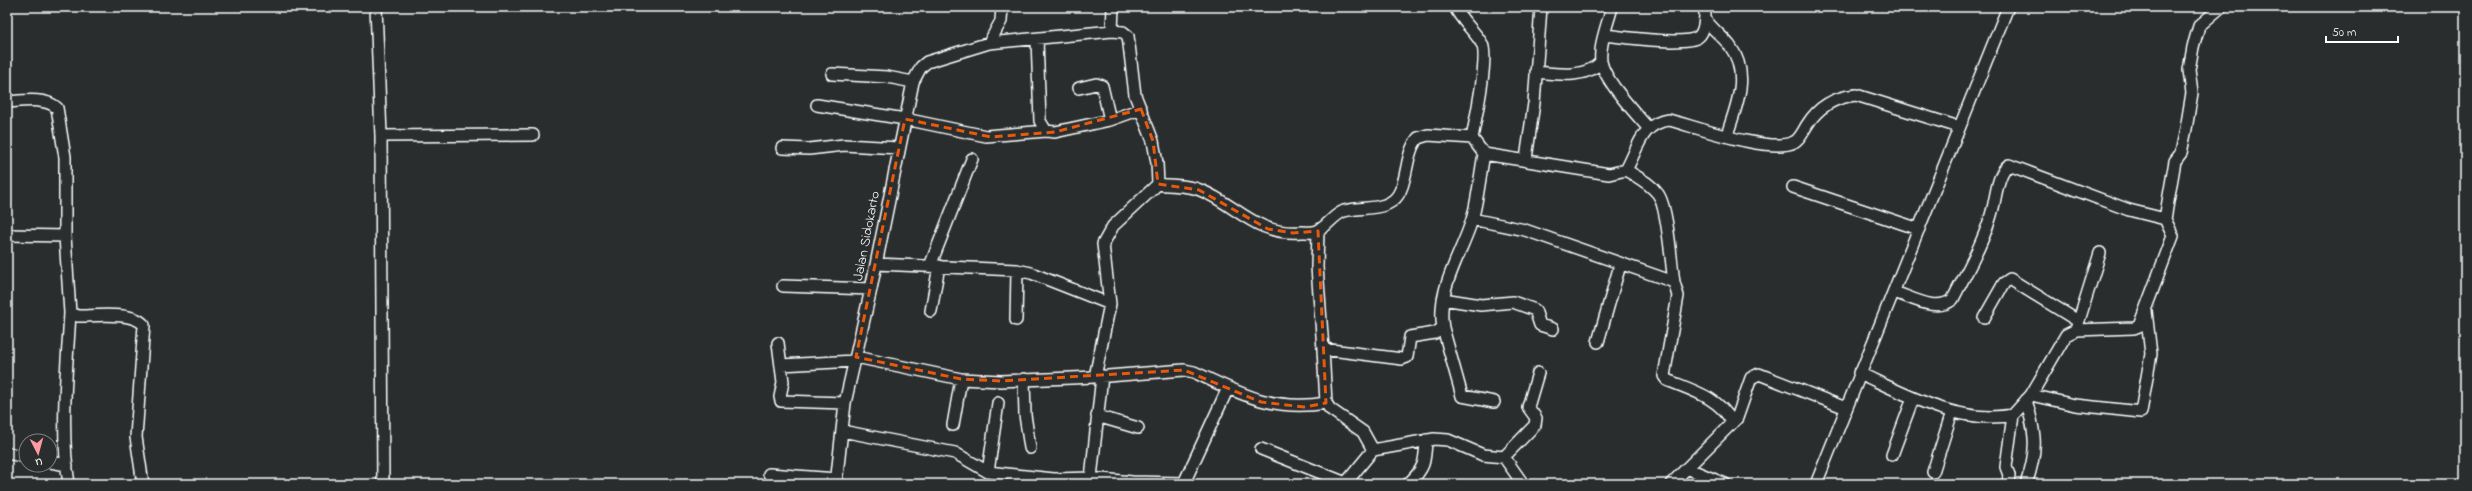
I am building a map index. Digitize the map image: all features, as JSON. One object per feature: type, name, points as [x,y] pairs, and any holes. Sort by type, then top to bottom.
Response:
[{"type":"street","points":[[376,7],[381,136],[382,484]]},
{"type":"street","points":[[989,43],[1001,21],[1002,7]]},
{"type":"street","points":[[1091,478],[1099,377],[1110,304],[1103,244],[1114,226],[1158,184],[1157,163],[1153,141],[1135,95],[1128,36],[1123,32],[1112,31],[1113,7]]},
{"type":"street","points":[[1455,7],[1460,18],[1478,39],[1484,50],[1477,115],[1472,138],[1484,154],[1526,159],[1609,174],[1626,170],[1647,183],[1659,195],[1665,221],[1674,282],[1678,296],[1664,376],[1667,380],[1714,401],[1726,410],[1732,422]]},
{"type":"street","points":[[1526,159],[1536,72],[1541,7]]},
{"type":"street","points":[[1536,72],[1565,75],[1592,71],[1601,62],[1605,35],[1612,7]]},
{"type":"street","points":[[1605,35],[1671,41],[1694,39],[1701,33],[1705,19],[1705,7]]},
{"type":"street","points":[[1816,484],[1859,373],[1894,292],[2008,7]]},
{"type":"street","points":[[1984,318],[2004,283],[2010,279],[2077,325],[2134,328],[2141,322],[2173,236],[2164,218],[2175,161],[2182,153],[2192,94],[2189,70],[2193,47],[2199,26],[2221,7]]},
{"type":"street","points":[[1705,19],[1730,46],[1742,72],[1740,94],[1727,135]]},
{"type":"street","name":"Jalan Sidokarto","points":[[836,482],[845,403],[871,289],[913,82],[921,67],[927,62],[989,43],[1112,31]]},
{"type":"street","points":[[1037,39],[1040,122],[1046,131]]},
{"type":"street","points":[[1601,62],[1626,103],[1649,129]]},
{"type":"street","points":[[832,74],[886,77],[913,82]]},
{"type":"street","points":[[1078,88],[1096,84],[1102,86],[1110,120]]},
{"type":"street","points":[[1626,170],[1639,139],[1659,121],[1669,120],[1766,145],[1786,144],[1799,138],[1817,111],[1831,101],[1844,96],[1856,95],[1959,127]]},
{"type":"street","points":[[7,102],[42,101],[53,104],[57,108],[65,157],[65,236],[70,312],[66,400],[67,465],[69,484]]},
{"type":"street","points":[[817,105],[905,119],[991,137],[1046,131],[1055,132],[1110,120],[1141,109]]},
{"type":"street","points":[[381,136],[533,135]]},
{"type":"street","points":[[1158,184],[1199,190],[1220,200],[1248,220],[1268,229],[1293,233],[1318,231],[1344,211],[1378,207],[1390,202],[1399,195],[1407,163],[1418,138],[1428,135],[1472,138]]},
{"type":"street","points":[[782,148],[809,149],[836,145],[900,148]]},
{"type":"street","points":[[1484,154],[1472,219],[1443,299],[1441,315],[1443,328],[1462,396],[1494,402]]},
{"type":"street","points":[[931,311],[935,266],[972,159]]},
{"type":"street","points":[[1894,292],[1937,306],[1946,305],[1953,298],[1982,240],[2001,178],[2006,167],[2009,165],[2129,210],[2164,218]]},
{"type":"street","points":[[1793,187],[1919,229]]},
{"type":"street","points":[[1472,219],[1525,230],[1620,265],[1674,282]]},
{"type":"street","points":[[1318,231],[1317,267],[1326,402],[1330,409],[1363,432],[1373,450]]},
{"type":"street","points":[[7,235],[65,236]]},
{"type":"street","points":[[2008,484],[2009,475],[2006,467],[2013,415],[2028,397],[2066,335],[2077,325],[2100,253]]},
{"type":"street","points":[[876,264],[1017,270],[1031,273],[1110,304]]},
{"type":"street","points":[[1598,342],[1620,265]]},
{"type":"street","points":[[1016,320],[1017,270]]},
{"type":"street","points":[[783,286],[871,289]]},
{"type":"street","points":[[1443,299],[1481,305],[1513,302],[1535,310],[1540,325],[1553,328]]},
{"type":"street","points":[[2028,397],[2075,405],[2141,412],[2150,354],[2146,311]]},
{"type":"street","points":[[70,312],[78,316],[131,317],[140,320],[144,325],[136,437],[143,484]]},
{"type":"street","points":[[1323,350],[1402,359],[1409,354],[1410,337],[1435,333],[1443,328]]},
{"type":"street","points":[[778,343],[781,365],[781,401],[845,403]]},
{"type":"street","points":[[781,365],[855,359],[961,379],[1024,380],[1099,377],[1184,370],[1261,402],[1304,407],[1326,402]]},
{"type":"street","points":[[1504,457],[1535,425],[1536,418],[1528,407],[1538,373]]},
{"type":"street","points":[[1859,373],[1913,398],[1952,412],[1980,418],[2013,415]]},
{"type":"street","points":[[1671,484],[1688,469],[1737,418],[1751,378],[1759,374],[1846,408]]},
{"type":"street","points":[[953,425],[961,379]]},
{"type":"street","points":[[1024,380],[1024,415],[1030,448]]},
{"type":"street","points":[[842,431],[955,453],[988,472],[1054,481],[1091,478],[1132,482],[1184,483],[1228,388]]},
{"type":"street","points":[[2026,484],[2034,461],[2035,448],[2034,427],[2028,397]]},
{"type":"street","points":[[1892,455],[1913,398]]},
{"type":"street","points":[[988,472],[998,403]]},
{"type":"street","points":[[1933,472],[1952,412]]},
{"type":"street","points":[[1097,416],[1138,428]]},
{"type":"street","points":[[1408,484],[1420,473],[1424,466],[1426,440]]},
{"type":"street","points":[[1261,449],[1345,484],[1373,450],[1426,440],[1448,440],[1483,455],[1504,457],[1523,484]]},
{"type":"street","points":[[7,453],[18,455]]},
{"type":"street","points":[[58,463],[67,465]]},
{"type":"street","points":[[1688,469],[1725,484]]},
{"type":"street","points":[[769,474],[836,482]]},
{"type":"highlighted area","points":[[1141,109],[1153,141],[1158,184],[1199,190],[1268,229],[1293,233],[1318,231],[1326,403],[1304,407],[1261,402],[1184,370],[1001,381],[961,379],[856,357],[905,119],[991,137],[1055,132]]}]
